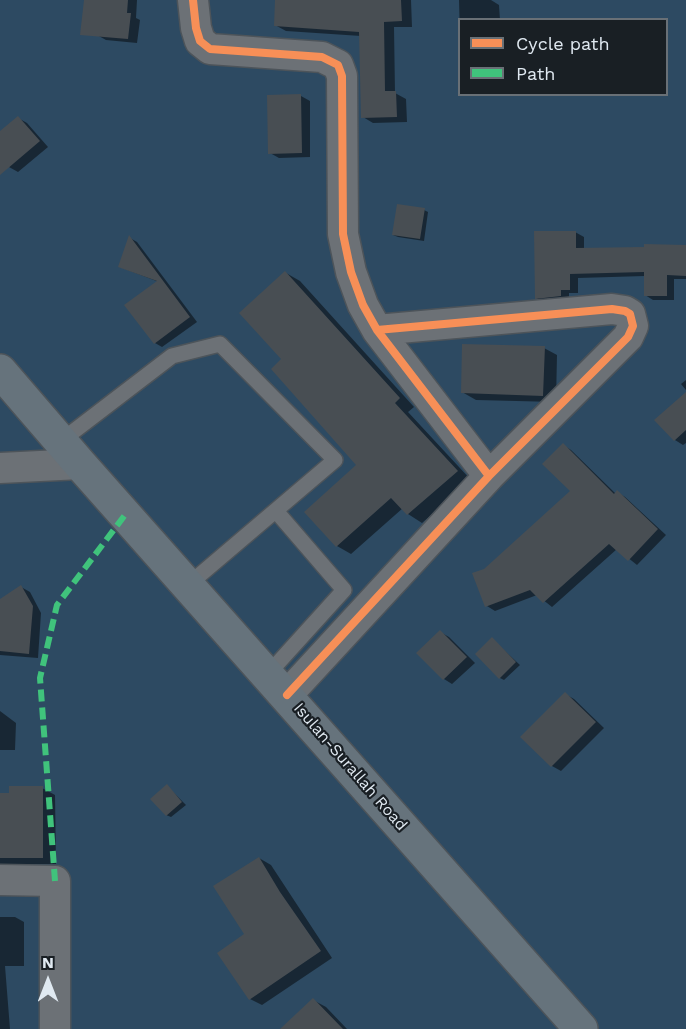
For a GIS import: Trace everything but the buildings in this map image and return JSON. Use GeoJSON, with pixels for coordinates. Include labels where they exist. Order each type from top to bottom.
{"type":"FeatureCollection","features":[{"type":"Feature","properties":{"kind":"highway","name":"Isulan-Surallah Road"},"geometry":{"type":"LineString","coordinates":[[0,371],[70,453],[581,1029]]}},
{"type":"Feature","properties":{"kind":"street"},"geometry":{"type":"LineString","coordinates":[[193,0],[200,41],[210,49],[322,57],[338,65],[342,76],[343,234],[351,272],[363,304],[377,330],[489,476]]}},
{"type":"Feature","properties":{"kind":"street"},"geometry":{"type":"LineString","coordinates":[[278,685],[628,337],[633,326],[630,314],[612,309],[377,330]]}},
{"type":"Feature","properties":{"kind":"street"},"geometry":{"type":"LineString","coordinates":[[0,468],[70,453]]}},
{"type":"Feature","properties":{"kind":"street"},"geometry":{"type":"LineString","coordinates":[[0,880],[55,881],[55,1029]]}},
{"type":"Feature","properties":{"kind":"lane"},"geometry":{"type":"LineString","coordinates":[[70,453],[172,356],[220,344],[335,460],[188,585]]}},
{"type":"Feature","properties":{"kind":"lane"},"geometry":{"type":"LineString","coordinates":[[276,511],[344,590],[278,685]]}},
{"type":"Feature","properties":{"kind":"shaded area"},"geometry":{"type":"Polygon","coordinates":[[[0,0],[686,0],[686,1029],[0,1029],[0,0]]]}},
{"type":"Feature","properties":{"kind":"marked path"},"geometry":{"type":"LineString","coordinates":[[55,881],[40,678],[57,605],[125,515]]}},
{"type":"Feature","properties":{"kind":"cycle path"},"geometry":{"type":"LineString","coordinates":[[193,0],[200,41],[210,49],[322,57],[338,65],[342,76],[343,234],[351,272],[363,305],[377,330],[489,476]]}},
{"type":"Feature","properties":{"kind":"cycle path"},"geometry":{"type":"LineString","coordinates":[[287,695],[489,476],[628,337],[633,326],[630,314],[612,309],[377,330]]}}]}
